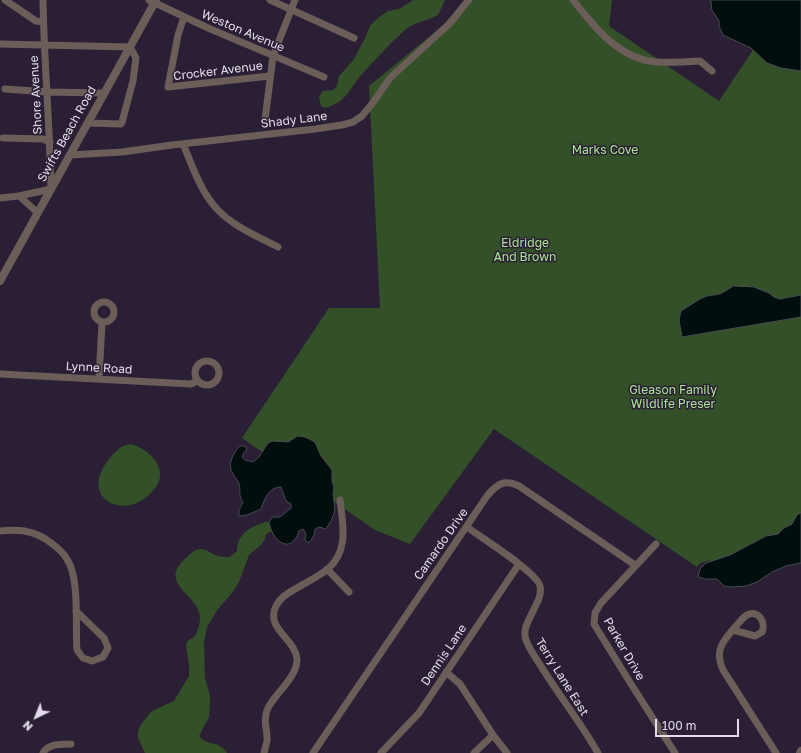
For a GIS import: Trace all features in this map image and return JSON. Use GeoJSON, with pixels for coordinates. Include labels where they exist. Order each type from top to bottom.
{"type":"FeatureCollection","features":[{"type":"Feature","properties":{"kind":"street"},"geometry":{"type":"LineString","coordinates":[[6,0],[36,21],[43,22]]}},
{"type":"Feature","properties":{"kind":"street","name":"Shore Avenue"},"geometry":{"type":"LineString","coordinates":[[43,0],[44,46],[50,142],[50,189]]}},
{"type":"Feature","properties":{"kind":"street"},"geometry":{"type":"LineString","coordinates":[[270,0],[354,38]]}},
{"type":"Feature","properties":{"kind":"street"},"geometry":{"type":"LineString","coordinates":[[265,120],[273,56],[295,0]]}},
{"type":"Feature","properties":{"kind":"street","name":"Shady Lane"},"geometry":{"type":"LineString","coordinates":[[70,154],[122,152],[315,129],[353,122],[362,116],[390,78],[448,25],[469,0]]}},
{"type":"Feature","properties":{"kind":"street"},"geometry":{"type":"LineString","coordinates":[[573,0],[600,32],[612,44],[623,51],[634,56],[657,62],[700,61],[712,71]]}},
{"type":"Feature","properties":{"kind":"street","name":"Weston Avenue"},"geometry":{"type":"LineString","coordinates":[[153,1],[184,17],[324,77]]}},
{"type":"Feature","properties":{"kind":"street","name":"Swifts Beach Road"},"geometry":{"type":"LineString","coordinates":[[0,281],[130,47],[153,1]]}},
{"type":"Feature","properties":{"kind":"street","name":"Crocker Avenue"},"geometry":{"type":"LineString","coordinates":[[184,17],[178,35],[168,88],[270,76]]}},
{"type":"Feature","properties":{"kind":"street"},"geometry":{"type":"LineString","coordinates":[[0,44],[130,47],[136,58],[128,105],[120,124],[88,122]]}},
{"type":"Feature","properties":{"kind":"street"},"geometry":{"type":"LineString","coordinates":[[5,89],[47,92],[104,93]]}},
{"type":"Feature","properties":{"kind":"street"},"geometry":{"type":"LineString","coordinates":[[4,138],[43,139],[50,142]]}},
{"type":"Feature","properties":{"kind":"street"},"geometry":{"type":"LineString","coordinates":[[183,144],[204,190],[215,207],[233,223],[278,247]]}},
{"type":"Feature","properties":{"kind":"street"},"geometry":{"type":"LineString","coordinates":[[0,198],[20,196],[50,189]]}},
{"type":"Feature","properties":{"kind":"street"},"geometry":{"type":"LineString","coordinates":[[20,196],[38,213]]}},
{"type":"Feature","properties":{"kind":"street"},"geometry":{"type":"LineString","coordinates":[[99,379],[102,322]]}},
{"type":"Feature","properties":{"kind":"street","name":"Lynne Road"},"geometry":{"type":"LineString","coordinates":[[0,374],[191,384],[197,381]]}},
{"type":"Feature","properties":{"kind":"street","name":"Camardo Drive"},"geometry":{"type":"LineString","coordinates":[[313,753],[420,593],[487,496],[495,487],[504,483],[513,483],[635,566]]}},
{"type":"Feature","properties":{"kind":"street"},"geometry":{"type":"LineString","coordinates":[[264,753],[267,740],[264,725],[267,709],[294,672],[297,661],[294,647],[278,629],[274,622],[276,606],[279,601],[291,591],[328,569],[336,559],[343,545],[344,531],[340,500]]}},
{"type":"Feature","properties":{"kind":"street","name":"Terry Lane East"},"geometry":{"type":"LineString","coordinates":[[467,527],[536,578],[540,586],[540,598],[526,626],[524,637],[548,678],[598,753]]}},
{"type":"Feature","properties":{"kind":"street"},"geometry":{"type":"LineString","coordinates":[[0,531],[22,530],[40,535],[55,546],[67,559],[74,580],[76,650],[83,658],[92,661],[103,657],[108,648],[104,638],[76,611]]}},
{"type":"Feature","properties":{"kind":"street","name":"Parker Drive"},"geometry":{"type":"LineString","coordinates":[[656,544],[600,603],[595,613],[594,624],[675,753]]}},
{"type":"Feature","properties":{"kind":"street","name":"Dennis Lane"},"geometry":{"type":"LineString","coordinates":[[381,753],[419,713],[519,564]]}},
{"type":"Feature","properties":{"kind":"street"},"geometry":{"type":"LineString","coordinates":[[328,569],[349,592]]}},
{"type":"Feature","properties":{"kind":"street"},"geometry":{"type":"LineString","coordinates":[[733,630],[721,646],[719,657],[720,663],[776,753]]}},
{"type":"Feature","properties":{"kind":"street"},"geometry":{"type":"LineString","coordinates":[[446,672],[460,684],[493,735],[507,753]]}},
{"type":"Feature","properties":{"kind":"street"},"geometry":{"type":"LineString","coordinates":[[474,753],[493,735]]}},
{"type":"Feature","properties":{"kind":"street"},"geometry":{"type":"LineString","coordinates":[[43,753],[44,750],[52,745],[71,744]]}},
{"type":"Feature","properties":{"kind":"green space"},"geometry":{"type":"Polygon","coordinates":[[[413,0],[445,0],[438,15],[409,27],[394,40],[343,98],[332,106],[324,108],[321,106],[319,97],[323,91],[333,90],[337,86],[339,76],[354,59],[370,26],[388,11],[399,9],[413,0]]]}},
{"type":"Feature","properties":{"kind":"green space"},"geometry":{"type":"Polygon","coordinates":[[[474,0],[612,0],[609,26],[719,101],[753,50],[739,41],[723,35],[719,26],[719,21],[712,10],[711,0],[801,0],[801,563],[786,566],[772,572],[757,582],[746,586],[724,586],[717,579],[705,579],[698,577],[700,571],[706,563],[711,560],[700,563],[697,567],[494,429],[410,544],[375,530],[242,438],[329,308],[380,308],[369,86],[474,0]]]}},
{"type":"Feature","properties":{"kind":"green space"},"geometry":{"type":"Polygon","coordinates":[[[131,444],[144,450],[155,460],[159,466],[159,480],[156,487],[145,498],[133,504],[121,506],[110,503],[102,496],[99,486],[100,474],[116,451],[121,447],[131,444]]]}},
{"type":"Feature","properties":{"kind":"green space"},"geometry":{"type":"Polygon","coordinates":[[[269,522],[272,531],[266,534],[261,545],[249,555],[239,582],[232,593],[218,609],[207,627],[204,643],[205,678],[210,696],[210,702],[209,717],[199,736],[205,741],[220,746],[227,753],[145,753],[138,738],[138,731],[141,724],[152,711],[174,701],[189,676],[186,643],[194,637],[199,625],[200,617],[198,610],[178,583],[176,576],[177,568],[190,554],[198,549],[205,550],[219,556],[230,557],[237,551],[239,540],[245,532],[254,526],[269,522]]]}},
{"type":"Feature","properties":{"kind":"shaded area"},"geometry":{"type":"Polygon","coordinates":[[[711,0],[801,0],[801,71],[781,68],[767,63],[751,48],[723,35],[719,26],[719,21],[712,10],[711,0]]]}},
{"type":"Feature","properties":{"kind":"shaded area"},"geometry":{"type":"Polygon","coordinates":[[[734,286],[754,287],[780,299],[801,295],[801,317],[682,337],[679,320],[681,311],[700,299],[707,296],[720,294],[734,286]]]}},
{"type":"Feature","properties":{"kind":"shaded area"},"geometry":{"type":"Polygon","coordinates":[[[298,436],[305,437],[315,442],[321,456],[332,470],[335,510],[326,529],[319,527],[315,529],[314,535],[310,542],[305,540],[306,534],[303,529],[299,531],[296,539],[287,544],[278,540],[271,529],[269,522],[273,517],[280,517],[291,508],[291,504],[286,501],[281,487],[277,487],[270,491],[261,509],[247,515],[239,516],[239,510],[243,502],[240,496],[239,484],[230,465],[236,451],[240,446],[244,446],[247,449],[242,457],[245,460],[253,462],[259,457],[268,443],[273,441],[288,442],[298,436]]]}},
{"type":"Feature","properties":{"kind":"shaded area"},"geometry":{"type":"Polygon","coordinates":[[[801,513],[801,563],[786,566],[772,572],[757,582],[746,586],[724,586],[717,579],[705,579],[698,577],[700,569],[706,563],[730,555],[766,536],[778,534],[784,528],[792,524],[797,515],[801,513]]]}},
{"type":"Feature","properties":{"kind":"park label","name":"Marks Cove"},"geometry":{"type":"Point","coordinates":[605,150]}},
{"type":"Feature","properties":{"kind":"park label","name":"Eldridge And Brown"},"geometry":{"type":"Point","coordinates":[525,250]}},
{"type":"Feature","properties":{"kind":"park label","name":"Gleason Family Wildlife Preser"},"geometry":{"type":"Point","coordinates":[673,397]}}]}
